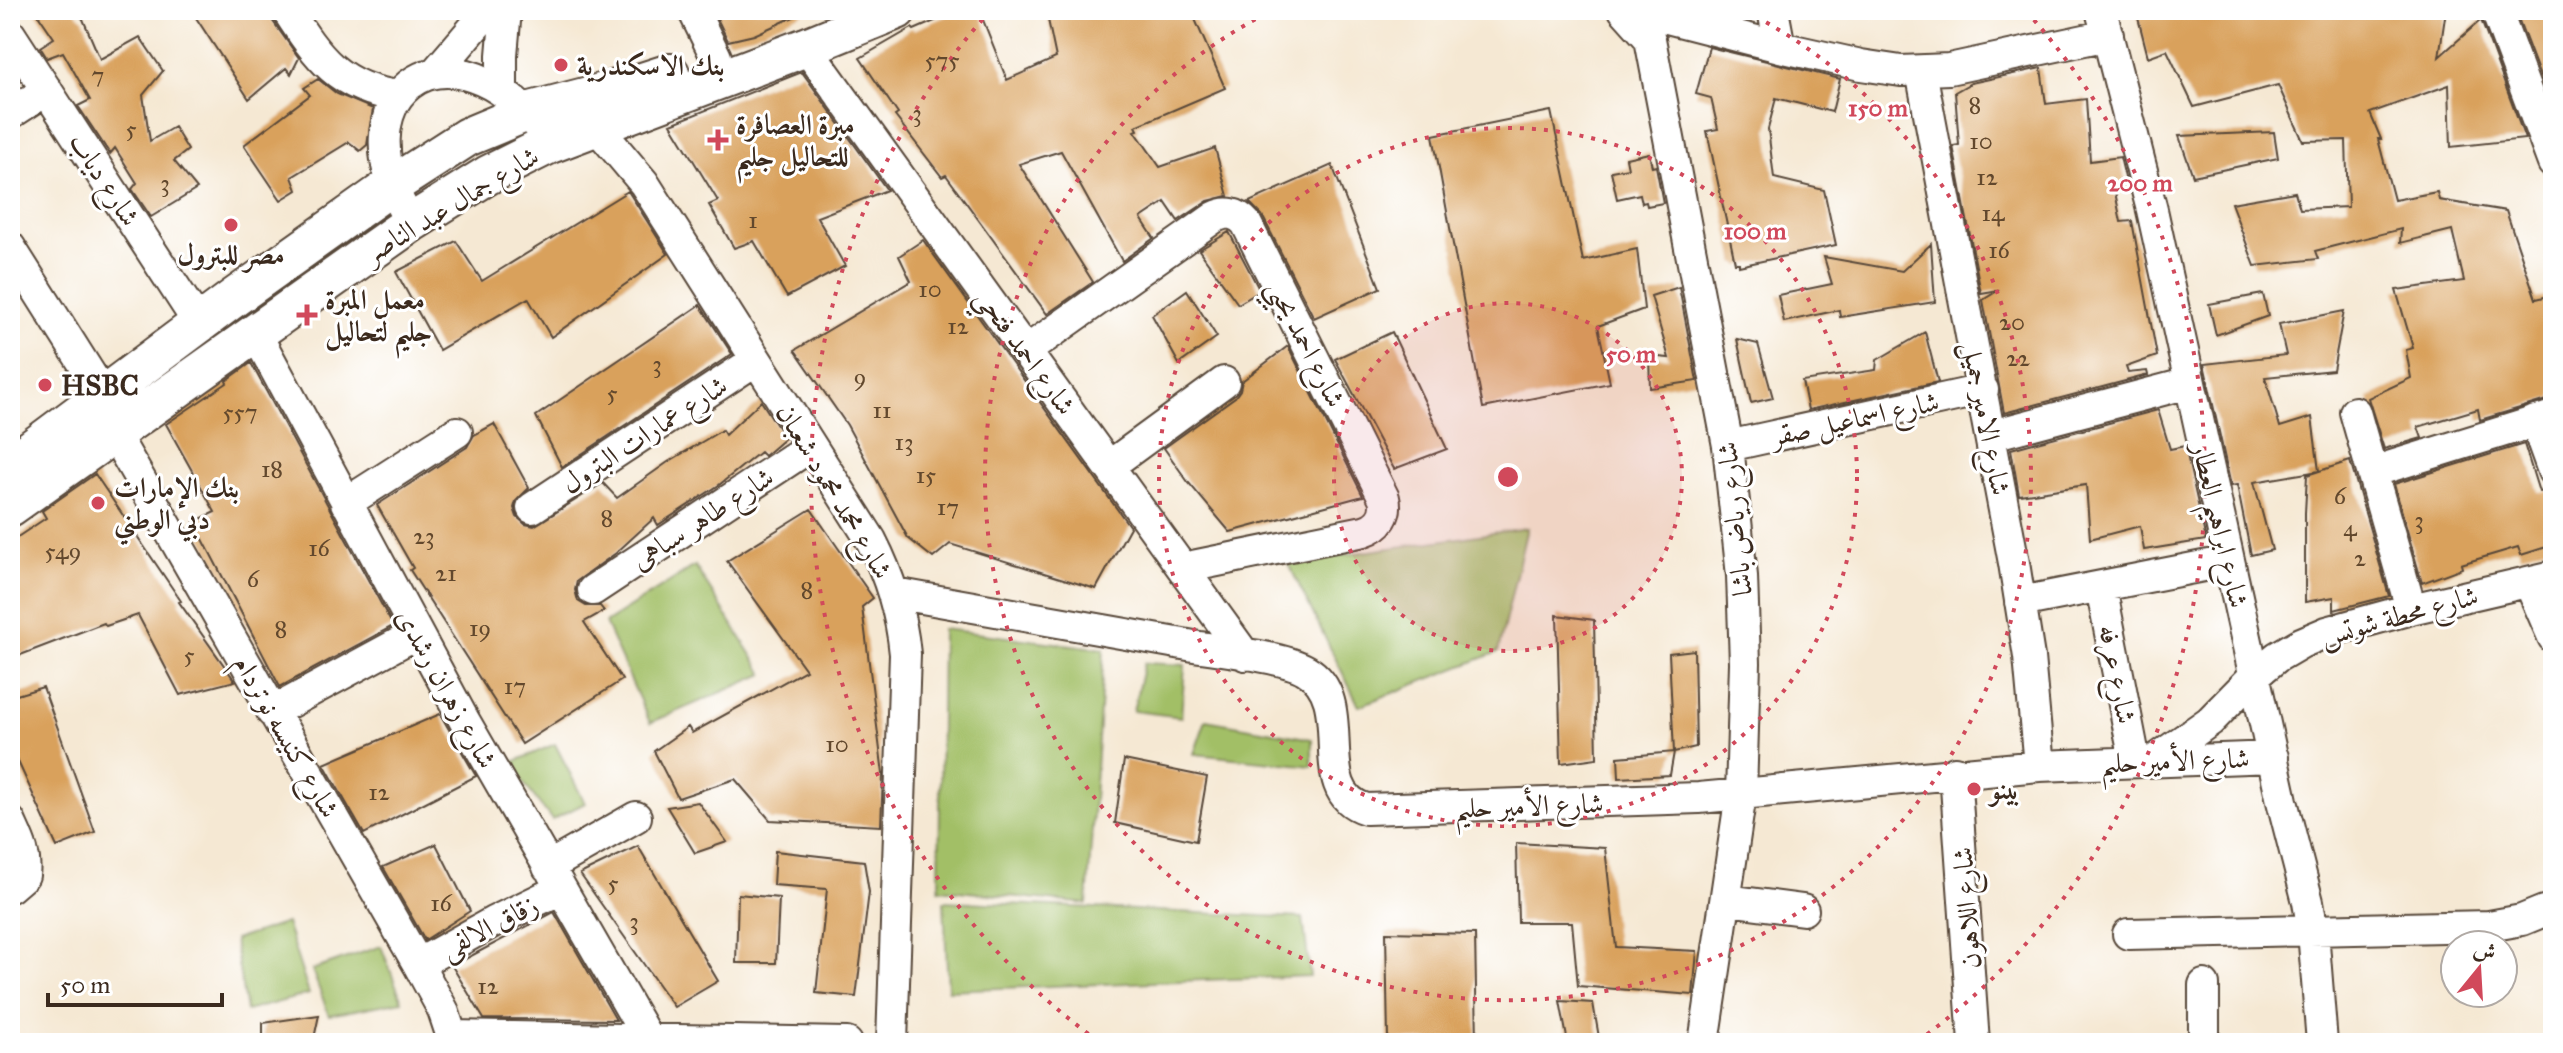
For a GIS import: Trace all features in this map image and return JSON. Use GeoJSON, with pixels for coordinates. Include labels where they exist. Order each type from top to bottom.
{"type":"FeatureCollection","features":[{"type":"Feature","properties":{"kind":"main road","name":"شارع جمال عبد الناصر"},"geometry":{"type":"LineString","coordinates":[[10,465],[255,332],[411,223],[488,175],[550,144],[583,114],[639,83],[716,57],[833,10]]}},
{"type":"Feature","properties":{"kind":"main road","name":"شارع جمال عبد الناصر"},"geometry":{"type":"LineString","coordinates":[[10,507],[199,324],[514,102],[583,114],[806,47],[897,10]]}},
{"type":"Feature","properties":{"kind":"street"},"geometry":{"type":"LineString","coordinates":[[287,10],[325,63],[341,77],[359,87],[398,96]]}},
{"type":"Feature","properties":{"kind":"street"},"geometry":{"type":"LineString","coordinates":[[435,73],[489,10]]}},
{"type":"Feature","properties":{"kind":"street"},"geometry":{"type":"LineString","coordinates":[[506,10],[502,55],[514,102]]}},
{"type":"Feature","properties":{"kind":"street"},"geometry":{"type":"LineString","coordinates":[[693,10],[716,57]]}},
{"type":"Feature","properties":{"kind":"street","name":"شارع رياض باشا"},"geometry":{"type":"LineString","coordinates":[[1624,10],[1650,39],[1728,446],[1738,532],[1744,620],[1745,707],[1741,794],[1704,1043]]}},
{"type":"Feature","properties":{"kind":"street"},"geometry":{"type":"LineString","coordinates":[[1636,10],[1881,69],[1921,71],[1949,69],[2104,22]]}},
{"type":"Feature","properties":{"kind":"street"},"geometry":{"type":"LineString","coordinates":[[1773,10],[1780,47]]}},
{"type":"Feature","properties":{"kind":"street"},"geometry":{"type":"LineString","coordinates":[[2496,10],[2551,153]]}},
{"type":"Feature","properties":{"kind":"street","name":"شارع ابراهيم العطار"},"geometry":{"type":"LineString","coordinates":[[2104,22],[2149,195],[2273,757],[2302,873],[2313,931],[2322,1043]]}},
{"type":"Feature","properties":{"kind":"street","name":"شارع دياب"},"geometry":{"type":"LineString","coordinates":[[10,34],[199,324]]}},
{"type":"Feature","properties":{"kind":"street","name":"شارع احمد فتحي"},"geometry":{"type":"LineString","coordinates":[[806,47],[1245,655]]}},
{"type":"Feature","properties":{"kind":"street"},"geometry":{"type":"LineString","coordinates":[[411,223],[391,186],[383,137],[390,109],[408,86],[435,73],[452,71],[470,75],[514,102],[550,144]]}},
{"type":"Feature","properties":{"kind":"street","name":"شارع الامير جميل"},"geometry":{"type":"LineString","coordinates":[[1921,71],[1992,435],[2020,602],[2039,766]]}},
{"type":"Feature","properties":{"kind":"street"},"geometry":{"type":"LineString","coordinates":[[10,114],[47,90]]}},
{"type":"Feature","properties":{"kind":"street","name":"شارع محمد محمود شعبان"},"geometry":{"type":"LineString","coordinates":[[583,114],[644,183],[871,540],[894,593],[902,623],[905,669],[892,1043]]}},
{"type":"Feature","properties":{"kind":"street","name":"شارع احمد يحيي"},"geometry":{"type":"LineString","coordinates":[[1026,351],[1215,217],[1229,213],[1246,223],[1384,498],[1385,512],[1377,525],[1364,531],[1183,568]]}},
{"type":"Feature","properties":{"kind":"street","name":"شارع كنيسه نوتردام"},"geometry":{"type":"LineString","coordinates":[[10,247],[108,414],[272,712],[418,964],[443,1010],[453,1039]]}},
{"type":"Feature","properties":{"kind":"street","name":"شارع زهران رشدى"},"geometry":{"type":"LineString","coordinates":[[255,332],[416,634],[648,1039]]}},
{"type":"Feature","properties":{"kind":"street","name":"شارع عمارات البترول"},"geometry":{"type":"LineString","coordinates":[[532,508],[756,360]]}},
{"type":"Feature","properties":{"kind":"street"},"geometry":{"type":"LineString","coordinates":[[1109,466],[1224,382]]}},
{"type":"Feature","properties":{"kind":"street"},"geometry":{"type":"LineString","coordinates":[[1992,435],[2189,383]]}},
{"type":"Feature","properties":{"kind":"street","name":"شارع اسماعيل صقر"},"geometry":{"type":"LineString","coordinates":[[1728,446],[1983,390]]}},
{"type":"Feature","properties":{"kind":"street"},"geometry":{"type":"LineString","coordinates":[[2355,412],[2411,609]]}},
{"type":"Feature","properties":{"kind":"street"},"geometry":{"type":"LineString","coordinates":[[2372,472],[2544,418],[2553,471]]}},
{"type":"Feature","properties":{"kind":"street"},"geometry":{"type":"LineString","coordinates":[[346,503],[457,432]]}},
{"type":"Feature","properties":{"kind":"street","name":"شارع طاهر سباهى"},"geometry":{"type":"LineString","coordinates":[[593,590],[811,446]]}},
{"type":"Feature","properties":{"kind":"street"},"geometry":{"type":"LineString","coordinates":[[2020,602],[2229,561]]}},
{"type":"Feature","properties":{"kind":"street"},"geometry":{"type":"LineString","coordinates":[[2541,579],[2553,637]]}},
{"type":"Feature","properties":{"kind":"street","name":"شارع محطة شوتس"},"geometry":{"type":"LineString","coordinates":[[2145,761],[2210,721],[2255,675],[2301,643],[2327,632],[2411,609],[2541,579]]}},
{"type":"Feature","properties":{"kind":"street","name":"شارع عرفه"},"geometry":{"type":"LineString","coordinates":[[2101,587],[2145,761]]}},
{"type":"Feature","properties":{"kind":"street","name":"شارع الأمير حليم"},"geometry":{"type":"LineString","coordinates":[[894,593],[1304,668],[1319,679],[1328,695],[1337,785],[1348,801],[1366,809],[1597,803],[1741,794],[2039,766],[2273,757]]}},
{"type":"Feature","properties":{"kind":"street"},"geometry":{"type":"LineString","coordinates":[[272,712],[416,634]]}},
{"type":"Feature","properties":{"kind":"street","name":"شارع اللاهون"},"geometry":{"type":"LineString","coordinates":[[1955,772],[1974,1043]]}},
{"type":"Feature","properties":{"kind":"street","name":"زقاق الالفى"},"geometry":{"type":"LineString","coordinates":[[418,964],[554,878],[636,817]]}},
{"type":"Feature","properties":{"kind":"street"},"geometry":{"type":"LineString","coordinates":[[10,821],[24,854],[17,881]]}},
{"type":"Feature","properties":{"kind":"street"},"geometry":{"type":"LineString","coordinates":[[1727,900],[1803,910]]}},
{"type":"Feature","properties":{"kind":"street"},"geometry":{"type":"LineString","coordinates":[[2128,934],[2489,926],[2522,920],[2544,911],[2553,912]]}},
{"type":"Feature","properties":{"kind":"street"},"geometry":{"type":"LineString","coordinates":[[2204,985],[2204,1043]]}},
{"type":"Feature","properties":{"kind":"street"},"geometry":{"type":"LineString","coordinates":[[453,1039],[847,1043]]}},
{"type":"Feature","properties":{"kind":"green space"},"geometry":{"type":"Polygon","coordinates":[[[1527,528],[1498,652],[1359,706],[1288,563],[1527,528]]]}},
{"type":"Feature","properties":{"kind":"green space"},"geometry":{"type":"Polygon","coordinates":[[[695,566],[764,674],[650,723],[605,623],[695,566]]]}},
{"type":"Feature","properties":{"kind":"green space"},"geometry":{"type":"Polygon","coordinates":[[[942,629],[1104,649],[1087,904],[939,889],[942,629]]]}},
{"type":"Feature","properties":{"kind":"green space"},"geometry":{"type":"Polygon","coordinates":[[[1144,663],[1185,665],[1181,717],[1133,711],[1144,663]]]}},
{"type":"Feature","properties":{"kind":"green space"},"geometry":{"type":"Polygon","coordinates":[[[1206,720],[1312,739],[1312,766],[1194,754],[1206,720]]]}},
{"type":"Feature","properties":{"kind":"green space"},"geometry":{"type":"Polygon","coordinates":[[[555,744],[585,803],[552,820],[509,764],[555,744]]]}},
{"type":"Feature","properties":{"kind":"green space"},"geometry":{"type":"Polygon","coordinates":[[[944,901],[1303,918],[1310,976],[948,990],[944,901]]]}},
{"type":"Feature","properties":{"kind":"green space"},"geometry":{"type":"Polygon","coordinates":[[[286,923],[309,994],[246,1011],[234,940],[286,923]]]}},
{"type":"Feature","properties":{"kind":"green space"},"geometry":{"type":"Polygon","coordinates":[[[381,946],[402,1001],[329,1015],[312,970],[381,946]]]}},
{"type":"Feature","properties":{"kind":"building"},"geometry":{"type":"Polygon","coordinates":[[[35,10],[74,10],[83,19],[100,59],[140,37],[163,71],[143,95],[150,141],[174,127],[188,150],[174,161],[197,189],[151,217],[132,189],[137,183],[115,148],[110,154],[78,106],[90,100],[63,52],[47,58],[40,47],[54,38],[35,10]]]}},
{"type":"Feature","properties":{"kind":"building"},"geometry":{"type":"Polygon","coordinates":[[[191,10],[269,10],[272,20],[299,58],[291,74],[286,68],[249,99],[191,10]]]}},
{"type":"Feature","properties":{"kind":"building"},"geometry":{"type":"Polygon","coordinates":[[[713,10],[809,10],[754,35],[728,41],[713,10]]]}},
{"type":"Feature","properties":{"kind":"building"},"geometry":{"type":"Polygon","coordinates":[[[960,10],[979,10],[1007,80],[1056,58],[1046,10],[1191,10],[1225,88],[1136,126],[1138,130],[1135,131],[1160,167],[1215,148],[1228,196],[1208,201],[1178,221],[1165,202],[1141,218],[1154,238],[1122,261],[1061,151],[1019,164],[1093,282],[1047,314],[946,175],[942,177],[895,116],[898,114],[860,58],[912,28],[914,30],[960,10]]]}},
{"type":"Feature","properties":{"kind":"building"},"geometry":{"type":"Polygon","coordinates":[[[2136,10],[2446,10],[2439,57],[2481,20],[2525,139],[2451,147],[2449,85],[2370,113],[2381,139],[2378,139],[2394,200],[2437,192],[2439,200],[2506,211],[2536,299],[2553,295],[2553,398],[2480,420],[2478,409],[2418,427],[2422,438],[2384,449],[2368,398],[2411,378],[2406,350],[2413,348],[2396,290],[2464,281],[2452,230],[2400,243],[2401,229],[2315,251],[2318,259],[2255,266],[2231,203],[2295,192],[2300,209],[2348,207],[2346,140],[2303,141],[2278,85],[2194,107],[2167,50],[2148,57],[2136,10]]]}},
{"type":"Feature","properties":{"kind":"building"},"geometry":{"type":"Polygon","coordinates":[[[2515,10],[2553,10],[2553,111],[2515,10]]]}},
{"type":"Feature","properties":{"kind":"building"},"geometry":{"type":"Polygon","coordinates":[[[1709,47],[1840,79],[1832,112],[1776,98],[1768,129],[1774,178],[1824,190],[1836,245],[1739,266],[1735,263],[1707,131],[1718,129],[1711,98],[1696,94],[1709,47]]]}},
{"type":"Feature","properties":{"kind":"building"},"geometry":{"type":"Polygon","coordinates":[[[2041,68],[2046,104],[2086,99],[2090,161],[2120,157],[2128,190],[2115,192],[2121,222],[2132,221],[2157,356],[2126,367],[2128,373],[2147,371],[2148,375],[2004,413],[1983,300],[1999,290],[1981,293],[1953,146],[1959,145],[1955,92],[1971,83],[2041,68]]]}},
{"type":"Feature","properties":{"kind":"building"},"geometry":{"type":"Polygon","coordinates":[[[802,72],[887,190],[817,217],[845,266],[787,297],[754,241],[734,248],[709,205],[718,201],[671,124],[802,72]]]}},
{"type":"Feature","properties":{"kind":"building"},"geometry":{"type":"Polygon","coordinates":[[[318,79],[337,94],[373,109],[367,145],[360,151],[349,142],[292,177],[297,190],[281,200],[244,145],[310,95],[304,88],[318,79]]]}},
{"type":"Feature","properties":{"kind":"building"},"geometry":{"type":"Polygon","coordinates":[[[1551,111],[1583,261],[1637,249],[1644,309],[1598,326],[1610,383],[1483,408],[1433,135],[1551,111]]]}},
{"type":"Feature","properties":{"kind":"building"},"geometry":{"type":"Polygon","coordinates":[[[2274,132],[2278,158],[2193,176],[2179,136],[2274,132]]]}},
{"type":"Feature","properties":{"kind":"building"},"geometry":{"type":"Polygon","coordinates":[[[1649,153],[1652,167],[1656,166],[1663,203],[1647,206],[1646,202],[1642,203],[1640,194],[1617,199],[1611,171],[1628,168],[1626,158],[1649,153]]]}},
{"type":"Feature","properties":{"kind":"building"},"geometry":{"type":"Polygon","coordinates":[[[1332,165],[1380,288],[1314,318],[1262,215],[1249,202],[1332,165]]]}},
{"type":"Feature","properties":{"kind":"building"},"geometry":{"type":"Polygon","coordinates":[[[628,191],[668,254],[551,337],[528,298],[439,350],[396,272],[456,241],[482,281],[628,191]]]}},
{"type":"Feature","properties":{"kind":"building"},"geometry":{"type":"Polygon","coordinates":[[[1229,232],[1260,291],[1238,304],[1199,250],[1229,232]]]}},
{"type":"Feature","properties":{"kind":"building"},"geometry":{"type":"Polygon","coordinates":[[[923,240],[1130,527],[1096,589],[950,544],[933,558],[908,538],[847,425],[795,350],[911,281],[899,256],[923,240]]]}},
{"type":"Feature","properties":{"kind":"building"},"geometry":{"type":"Polygon","coordinates":[[[1931,244],[1935,302],[1840,317],[1839,310],[1784,322],[1778,295],[1832,284],[1824,257],[1902,271],[1931,244]]]}},
{"type":"Feature","properties":{"kind":"building"},"geometry":{"type":"Polygon","coordinates":[[[1679,287],[1697,381],[1650,388],[1649,356],[1669,358],[1651,296],[1679,287]]]}},
{"type":"Feature","properties":{"kind":"building"},"geometry":{"type":"Polygon","coordinates":[[[1187,290],[1217,337],[1179,364],[1152,315],[1187,290]]]}},
{"type":"Feature","properties":{"kind":"building"},"geometry":{"type":"Polygon","coordinates":[[[2263,294],[2268,316],[2216,335],[2209,304],[2263,294]]]}},
{"type":"Feature","properties":{"kind":"building"},"geometry":{"type":"Polygon","coordinates":[[[700,305],[732,354],[562,467],[536,416],[700,305]]]}},
{"type":"Feature","properties":{"kind":"building"},"geometry":{"type":"Polygon","coordinates":[[[2344,311],[2333,370],[2265,377],[2280,427],[2312,417],[2319,471],[2254,482],[2272,550],[2251,555],[2237,485],[2231,486],[2204,364],[2286,355],[2279,324],[2344,311]]]}},
{"type":"Feature","properties":{"kind":"building"},"geometry":{"type":"Polygon","coordinates":[[[1392,332],[1447,449],[1394,469],[1335,359],[1392,332]]]}},
{"type":"Feature","properties":{"kind":"building"},"geometry":{"type":"Polygon","coordinates":[[[1925,332],[1938,382],[1808,410],[1802,381],[1876,370],[1877,360],[1925,332]]]}},
{"type":"Feature","properties":{"kind":"building"},"geometry":{"type":"Polygon","coordinates":[[[1737,339],[1758,344],[1773,398],[1751,403],[1737,339]]]}},
{"type":"Feature","properties":{"kind":"building"},"geometry":{"type":"Polygon","coordinates":[[[1288,346],[1363,496],[1230,532],[1164,448],[1235,397],[1242,381],[1288,346]]]}},
{"type":"Feature","properties":{"kind":"building"},"geometry":{"type":"Polygon","coordinates":[[[251,363],[393,626],[280,687],[194,522],[215,512],[166,424],[251,363]]]}},
{"type":"Feature","properties":{"kind":"building"},"geometry":{"type":"Polygon","coordinates":[[[761,401],[785,438],[764,456],[760,452],[719,485],[658,525],[654,518],[616,553],[577,581],[575,590],[578,601],[586,606],[600,606],[604,611],[584,622],[622,680],[522,744],[410,570],[413,568],[377,505],[467,447],[474,435],[494,424],[529,488],[516,501],[514,508],[517,517],[525,524],[534,526],[603,483],[617,498],[668,462],[722,430],[725,435],[761,401]]]}},
{"type":"Feature","properties":{"kind":"building"},"geometry":{"type":"Polygon","coordinates":[[[2158,410],[2170,449],[2185,446],[2206,540],[2144,550],[2140,526],[2090,539],[2086,485],[2019,495],[2011,449],[2158,410]]]}},
{"type":"Feature","properties":{"kind":"building"},"geometry":{"type":"Polygon","coordinates":[[[2524,444],[2539,492],[2553,491],[2553,545],[2521,555],[2518,547],[2461,564],[2462,568],[2422,583],[2394,484],[2524,444]]]}},
{"type":"Feature","properties":{"kind":"building"},"geometry":{"type":"Polygon","coordinates":[[[2350,461],[2389,596],[2334,610],[2334,597],[2305,602],[2307,475],[2350,461]]]}},
{"type":"Feature","properties":{"kind":"building"},"geometry":{"type":"Polygon","coordinates":[[[95,474],[235,681],[180,695],[138,615],[106,626],[104,623],[10,659],[10,542],[46,518],[42,511],[95,474]]]}},
{"type":"Feature","properties":{"kind":"building"},"geometry":{"type":"Polygon","coordinates":[[[811,509],[873,598],[862,607],[883,774],[881,826],[770,820],[735,779],[678,798],[654,751],[688,727],[692,733],[806,670],[727,561],[811,509]]]}},
{"type":"Feature","properties":{"kind":"building"},"geometry":{"type":"Polygon","coordinates":[[[1557,615],[1594,620],[1597,758],[1561,763],[1557,615]]]}},
{"type":"Feature","properties":{"kind":"building"},"geometry":{"type":"Polygon","coordinates":[[[1694,650],[1696,747],[1674,752],[1669,653],[1694,650]]]}},
{"type":"Feature","properties":{"kind":"building"},"geometry":{"type":"Polygon","coordinates":[[[43,687],[95,832],[57,847],[10,744],[10,697],[43,687]]]}},
{"type":"Feature","properties":{"kind":"building"},"geometry":{"type":"Polygon","coordinates":[[[440,714],[476,776],[364,834],[324,764],[440,714]]]}},
{"type":"Feature","properties":{"kind":"building"},"geometry":{"type":"Polygon","coordinates":[[[1674,752],[1670,775],[1619,778],[1618,757],[1674,752]]]}},
{"type":"Feature","properties":{"kind":"building"},"geometry":{"type":"Polygon","coordinates":[[[1124,760],[1207,777],[1196,841],[1115,823],[1124,760]]]}},
{"type":"Feature","properties":{"kind":"building"},"geometry":{"type":"Polygon","coordinates":[[[698,802],[727,842],[695,853],[667,807],[698,802]]]}},
{"type":"Feature","properties":{"kind":"building"},"geometry":{"type":"Polygon","coordinates":[[[1516,843],[1605,848],[1616,947],[1697,951],[1693,995],[1578,986],[1572,922],[1518,922],[1516,843]]]}},
{"type":"Feature","properties":{"kind":"building"},"geometry":{"type":"Polygon","coordinates":[[[436,844],[470,911],[425,940],[383,867],[436,844]]]}},
{"type":"Feature","properties":{"kind":"building"},"geometry":{"type":"Polygon","coordinates":[[[638,846],[718,981],[674,1007],[580,874],[638,846]]]}},
{"type":"Feature","properties":{"kind":"building"},"geometry":{"type":"Polygon","coordinates":[[[775,851],[864,861],[869,892],[856,997],[816,993],[827,889],[773,885],[775,851]]]}},
{"type":"Feature","properties":{"kind":"building"},"geometry":{"type":"Polygon","coordinates":[[[738,894],[779,898],[776,963],[736,963],[738,894]]]}},
{"type":"Feature","properties":{"kind":"building"},"geometry":{"type":"Polygon","coordinates":[[[554,912],[616,1020],[484,1019],[452,966],[554,912]]]}},
{"type":"Feature","properties":{"kind":"building"},"geometry":{"type":"Polygon","coordinates":[[[1386,932],[1475,934],[1477,1043],[1388,1039],[1386,932]]]}},
{"type":"Feature","properties":{"kind":"building"},"geometry":{"type":"Polygon","coordinates":[[[1560,1001],[1593,1003],[1600,1043],[1568,1043],[1560,1001]]]}},
{"type":"Feature","properties":{"kind":"building"},"geometry":{"type":"Polygon","coordinates":[[[319,1015],[313,1043],[263,1043],[263,1023],[319,1015]]]}},
{"type":"Feature","properties":{"kind":"place","name":"بنك الاسكندرية"},"geometry":{"type":"Point","coordinates":[561,65]}},
{"type":"Feature","properties":{"kind":"place","name":"مبرة العصافرة للتحاليل جليم"},"geometry":{"type":"Point","coordinates":[718,140]}},
{"type":"Feature","properties":{"kind":"place","name":"مصر للبترول"},"geometry":{"type":"Point","coordinates":[231,225]}},
{"type":"Feature","properties":{"kind":"place","name":"معمل المبرة جليم لتحاليل"},"geometry":{"type":"Point","coordinates":[307,315]}},
{"type":"Feature","properties":{"kind":"place","name":"HSBC"},"geometry":{"type":"Point","coordinates":[45,385]}},
{"type":"Feature","properties":{"kind":"place","name":"بنك الإمارات دبي الوطني"},"geometry":{"type":"Point","coordinates":[98,503]}},
{"type":"Feature","properties":{"kind":"place","name":"بينو"},"geometry":{"type":"Point","coordinates":[1974,789]}}]}
